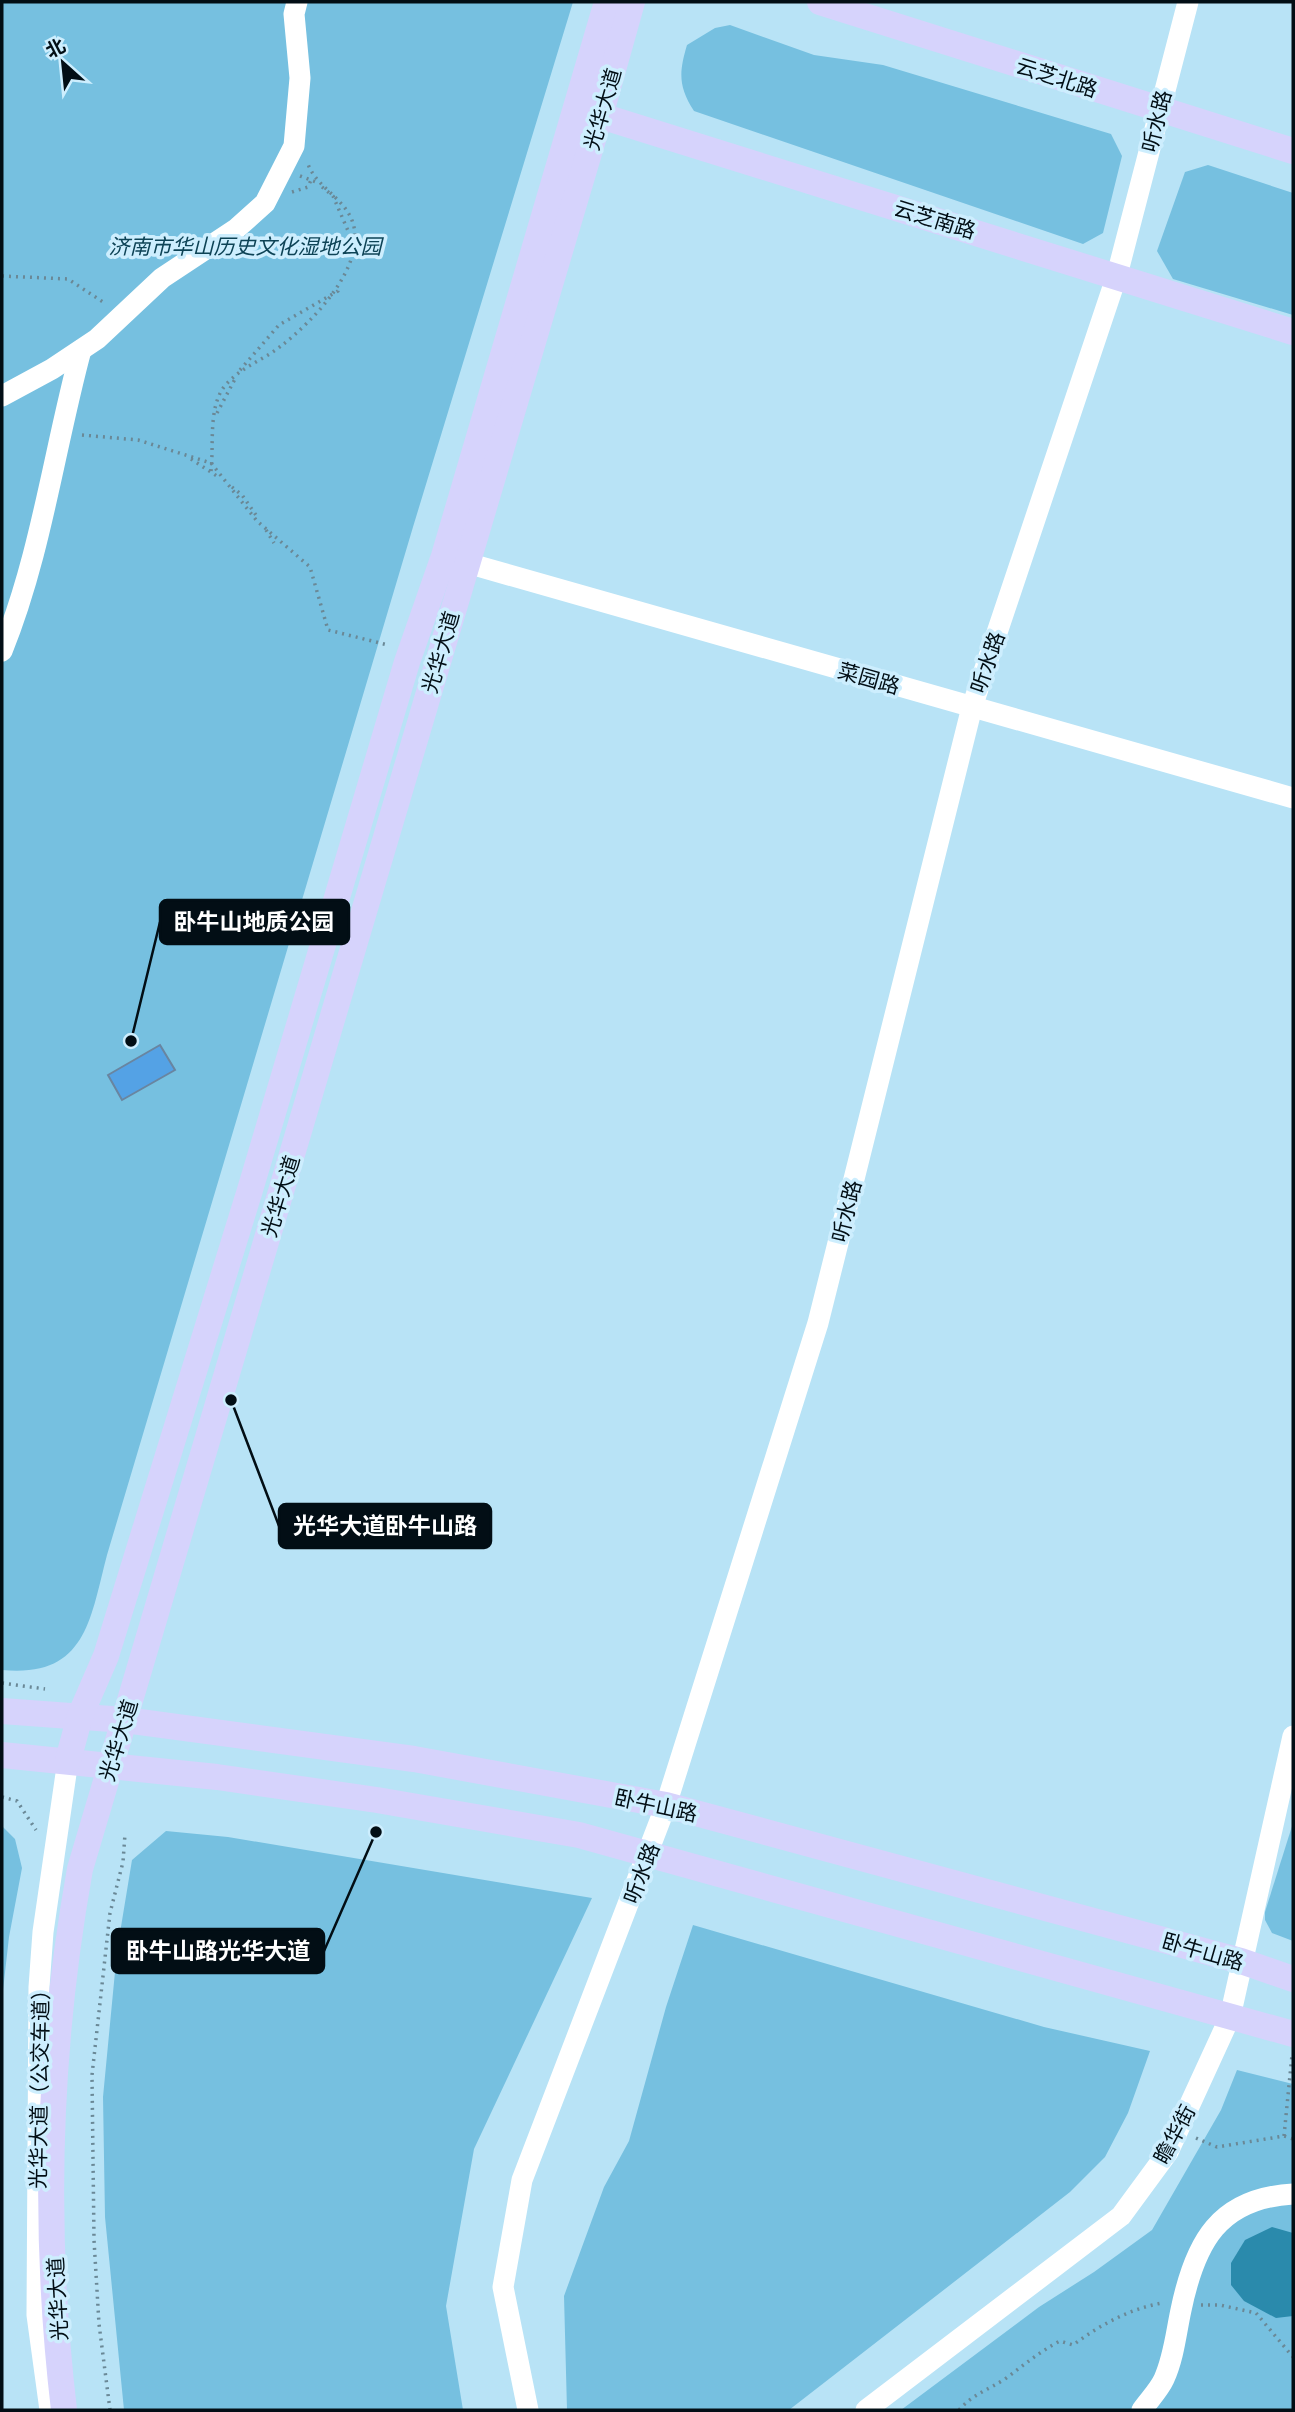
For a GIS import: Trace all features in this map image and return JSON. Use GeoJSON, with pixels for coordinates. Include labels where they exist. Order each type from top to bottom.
{"type":"FeatureCollection","features":[{"type":"Feature","properties":{"kind":"main road","name":"光华大道"},"geometry":{"type":"LineString","coordinates":[[589,112],[607,2]]}},
{"type":"Feature","properties":{"kind":"main road","name":"光华大道"},"geometry":{"type":"LineString","coordinates":[[64,2410],[55,2284],[52,2105],[64,1960],[80,1869],[125,1720],[455,560],[589,112],[632,2]]}},
{"type":"Feature","properties":{"kind":"main road","name":"云芝北路"},"geometry":{"type":"LineString","coordinates":[[820,2],[1293,151]]}},
{"type":"Feature","properties":{"kind":"main road","name":"云芝南路"},"geometry":{"type":"LineString","coordinates":[[589,112],[1293,332]]}},
{"type":"Feature","properties":{"kind":"main road","name":"光华大道"},"geometry":{"type":"LineString","coordinates":[[68,1760],[80,1716],[106,1656],[250,1189],[407,662],[455,560]]}},
{"type":"Feature","properties":{"kind":"main road","name":"卧牛山路"},"geometry":{"type":"LineString","coordinates":[[2,1711],[125,1720],[414,1759],[666,1805],[1241,1961],[1293,1979]]}},
{"type":"Feature","properties":{"kind":"main road"},"geometry":{"type":"LineString","coordinates":[[2,1755],[110,1764],[377,1800],[579,1835],[1230,2017],[1293,2042]]}},
{"type":"Feature","properties":{"kind":"street"},"geometry":{"type":"LineString","coordinates":[[2,396],[81,350],[162,278],[236,229],[265,203],[295,146],[300,78],[294,14],[297,2]]}},
{"type":"Feature","properties":{"kind":"street","name":"听水路"},"geometry":{"type":"LineString","coordinates":[[528,2410],[503,2287],[522,2180],[666,1805],[818,1323],[972,707],[1117,275],[1158,109],[1188,2]]}},
{"type":"Feature","properties":{"kind":"street"},"geometry":{"type":"LineString","coordinates":[[2,651],[34,558],[81,350]]}},
{"type":"Feature","properties":{"kind":"street","name":"菜园路"},"geometry":{"type":"LineString","coordinates":[[455,560],[1293,797]]}},
{"type":"Feature","properties":{"kind":"street","name":"瞻华街"},"geometry":{"type":"LineString","coordinates":[[866,2410],[1121,2216],[1168,2152],[1230,2017],[1293,1736]]}},
{"type":"Feature","properties":{"kind":"street","name":"光华大道（公交车道）"},"geometry":{"type":"LineString","coordinates":[[50,2410],[37,2315],[39,1987],[43,1932],[68,1760]]}},
{"type":"Feature","properties":{"kind":"street"},"geometry":{"type":"LineString","coordinates":[[1143,2410],[1164,2379],[1183,2304],[1206,2239],[1232,2208],[1266,2195],[1293,2194]]}},
{"type":"Feature","properties":{"kind":"path"},"geometry":{"type":"LineString","coordinates":[[211,471],[213,421],[223,389],[243,368],[279,348],[316,314],[349,267],[354,228],[343,205],[331,191],[313,178],[307,163],[295,146]]}},
{"type":"Feature","properties":{"kind":"path"},"geometry":{"type":"LineString","coordinates":[[211,463],[216,415],[245,360],[279,325],[338,290],[354,245],[333,196],[315,182],[283,169]]}},
{"type":"Feature","properties":{"kind":"path"},"geometry":{"type":"LineString","coordinates":[[2,276],[68,279],[121,317]]}},
{"type":"Feature","properties":{"kind":"path"},"geometry":{"type":"LineString","coordinates":[[64,433],[131,438],[173,448],[211,471],[242,495],[274,543]]}},
{"type":"Feature","properties":{"kind":"path"},"geometry":{"type":"LineString","coordinates":[[64,433],[138,440],[211,463],[257,522],[310,567],[328,630],[388,645]]}},
{"type":"Feature","properties":{"kind":"path"},"geometry":{"type":"LineString","coordinates":[[2,1683],[47,1689]]}},
{"type":"Feature","properties":{"kind":"path"},"geometry":{"type":"LineString","coordinates":[[2,1797],[17,1801],[36,1828]]}},
{"type":"Feature","properties":{"kind":"path"},"geometry":{"type":"LineString","coordinates":[[110,2410],[99,2324],[94,2240],[92,2075],[110,1913],[122,1862],[125,1834]]}},
{"type":"Feature","properties":{"kind":"path"},"geometry":{"type":"LineString","coordinates":[[1284,2136],[1293,2042]]}},
{"type":"Feature","properties":{"kind":"path"},"geometry":{"type":"LineString","coordinates":[[1178,2130],[1217,2147],[1284,2136],[1293,2139]]}},
{"type":"Feature","properties":{"kind":"path"},"geometry":{"type":"LineString","coordinates":[[959,2410],[970,2398],[1002,2381],[1035,2354],[1060,2341],[1073,2345],[1108,2322],[1137,2309],[1161,2303],[1220,2305],[1256,2313],[1293,2357]]}},
{"type":"Feature","properties":{"kind":"green space","name":"济南市华山历史文化湿地公园"},"geometry":{"type":"Polygon","coordinates":[[[2,2],[573,2],[413,527],[95,1602],[80,1640],[68,1654],[51,1665],[30,1670],[2,1670],[2,2]]]}},
{"type":"Feature","properties":{"kind":"green space"},"geometry":{"type":"Polygon","coordinates":[[[730,25],[814,55],[883,65],[1111,134],[1122,156],[1103,233],[1083,244],[694,111],[681,79],[687,45],[715,28],[730,25]]]}},
{"type":"Feature","properties":{"kind":"green space"},"geometry":{"type":"Polygon","coordinates":[[[1208,165],[1293,193],[1293,315],[1173,279],[1157,251],[1185,172],[1208,165]]]}},
{"type":"Feature","properties":{"kind":"green space"},"geometry":{"type":"Polygon","coordinates":[[[1293,1823],[1293,1941],[1272,1933],[1265,1920],[1265,1912],[1293,1823]]]}},
{"type":"Feature","properties":{"kind":"green space"},"geometry":{"type":"Polygon","coordinates":[[[2,1826],[15,1839],[22,1868],[9,1937],[2,1999],[2,1826]]]}},
{"type":"Feature","properties":{"kind":"green space"},"geometry":{"type":"Polygon","coordinates":[[[166,1831],[228,1837],[592,1898],[474,2149],[446,2306],[463,2410],[124,2410],[105,2217],[103,2097],[117,1951],[132,1860],[166,1831]]]}},
{"type":"Feature","properties":{"kind":"green space"},"geometry":{"type":"Polygon","coordinates":[[[693,1925],[1044,2027],[1150,2051],[1128,2113],[1105,2157],[1070,2192],[789,2410],[567,2410],[564,2296],[604,2187],[629,2141],[666,2007],[693,1925]]]}},
{"type":"Feature","properties":{"kind":"green space"},"geometry":{"type":"Polygon","coordinates":[[[1237,2070],[1293,2084],[1293,2410],[901,2410],[1039,2307],[1152,2230],[1221,2110],[1237,2070]]]}},
{"type":"Feature","properties":{"kind":"shaded area"},"geometry":{"type":"Polygon","coordinates":[[[1272,2227],[1293,2233],[1293,2316],[1276,2318],[1244,2301],[1231,2285],[1231,2263],[1245,2240],[1272,2227]]]}},
{"type":"Feature","properties":{"kind":"building"},"geometry":{"type":"Polygon","coordinates":[[[160,1045],[175,1070],[122,1100],[108,1075],[160,1045]]]}},
{"type":"Feature","properties":{"kind":"place","name":"卧牛山地质公园"},"geometry":{"type":"Point","coordinates":[131,1041]}},
{"type":"Feature","properties":{"kind":"place","name":"光华大道卧牛山路"},"geometry":{"type":"Point","coordinates":[231,1400]}},
{"type":"Feature","properties":{"kind":"place","name":"卧牛山路光华大道"},"geometry":{"type":"Point","coordinates":[376,1832]}}]}
